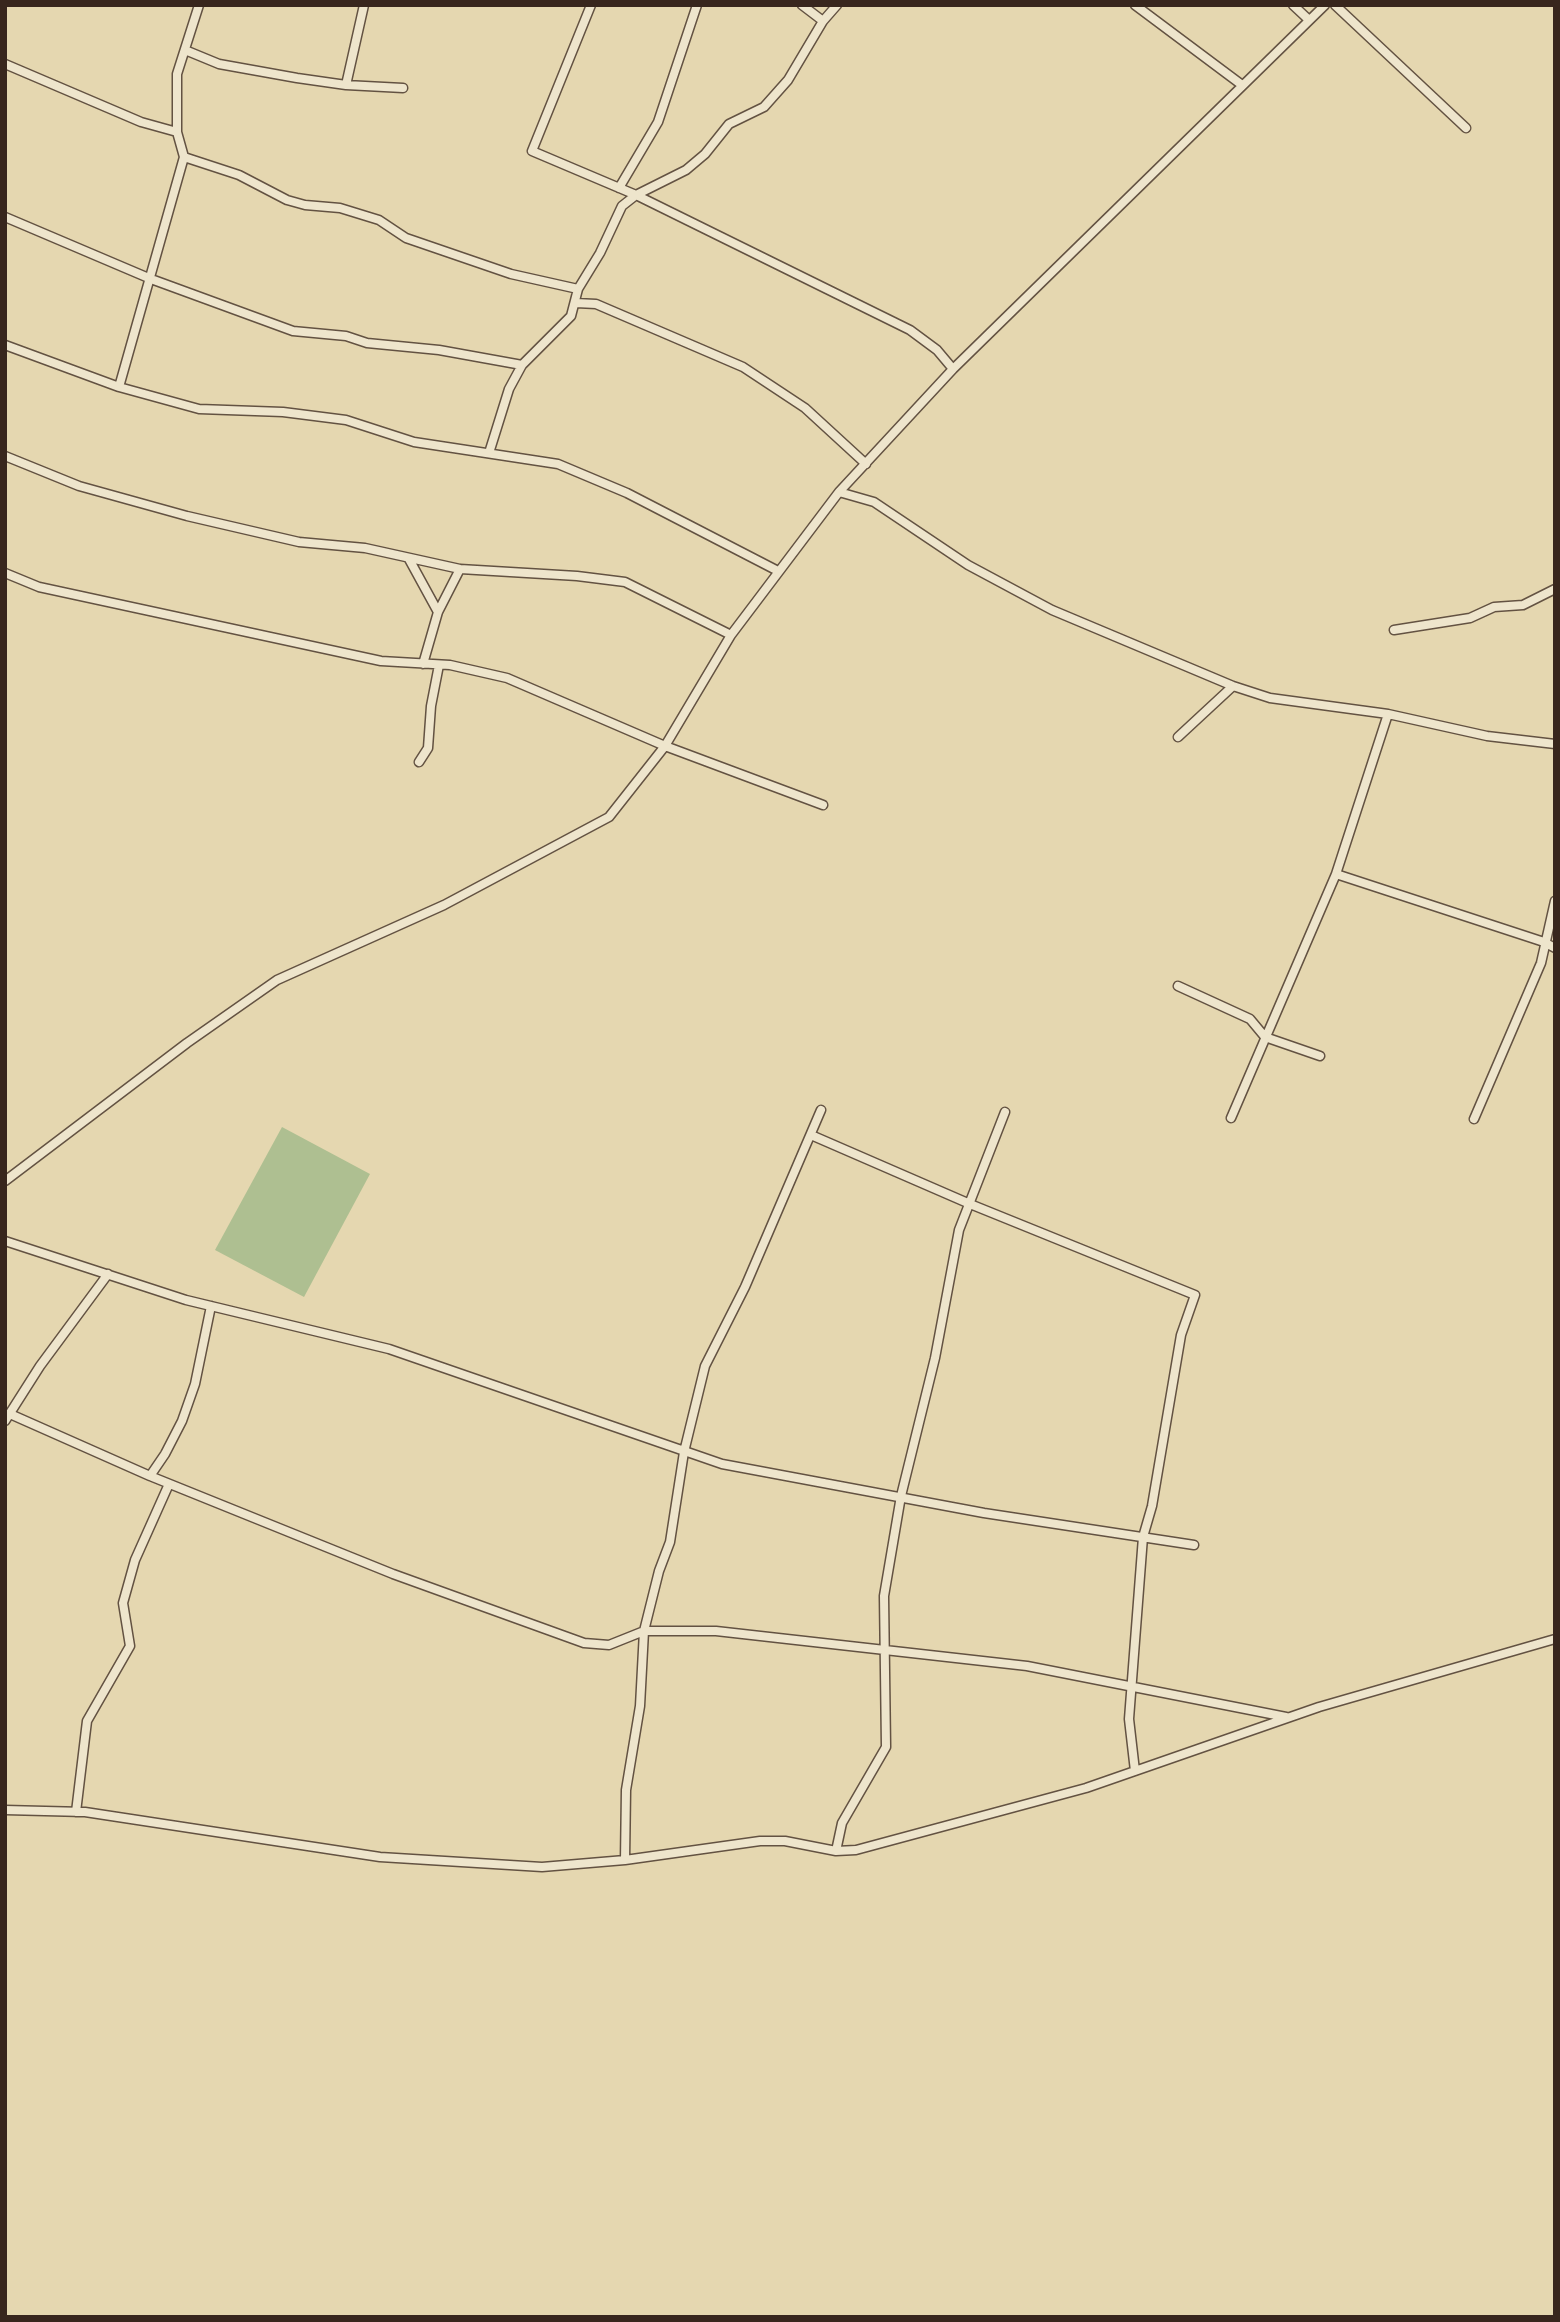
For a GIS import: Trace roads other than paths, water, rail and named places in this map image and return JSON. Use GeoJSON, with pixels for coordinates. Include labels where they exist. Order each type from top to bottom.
{"type":"FeatureCollection","features":[{"type":"Feature","properties":{"kind":"street"},"geometry":{"type":"LineString","coordinates":[[119,387],[184,157],[177,132],[177,74],[199,5]]}},
{"type":"Feature","properties":{"kind":"street"},"geometry":{"type":"LineString","coordinates":[[346,85],[363,5]]}},
{"type":"Feature","properties":{"kind":"street"},"geometry":{"type":"LineString","coordinates":[[591,5],[531,151],[636,195],[909,330],[937,350],[953,369]]}},
{"type":"Feature","properties":{"kind":"street"},"geometry":{"type":"LineString","coordinates":[[619,188],[658,122],[697,5]]}},
{"type":"Feature","properties":{"kind":"street"},"geometry":{"type":"LineString","coordinates":[[802,5],[823,21]]}},
{"type":"Feature","properties":{"kind":"street"},"geometry":{"type":"LineString","coordinates":[[489,453],[502,406],[523,365],[565,323],[576,303],[578,289],[600,253],[622,206],[636,195],[686,170],[705,154],[729,124],[764,107],[788,80],[823,21],[837,5]]}},
{"type":"Feature","properties":{"kind":"street"},"geometry":{"type":"LineString","coordinates":[[1135,5],[1242,85]]}},
{"type":"Feature","properties":{"kind":"street"},"geometry":{"type":"LineString","coordinates":[[1293,5],[1309,20]]}},
{"type":"Feature","properties":{"kind":"street"},"geometry":{"type":"LineString","coordinates":[[5,1181],[187,1043],[277,980],[444,905],[610,817],[665,746],[731,635],[839,492],[953,369],[1325,5]]}},
{"type":"Feature","properties":{"kind":"street"},"geometry":{"type":"LineString","coordinates":[[1335,5],[1466,128]]}},
{"type":"Feature","properties":{"kind":"street"},"geometry":{"type":"LineString","coordinates":[[185,50],[219,64],[346,85],[403,88]]}},
{"type":"Feature","properties":{"kind":"street"},"geometry":{"type":"LineString","coordinates":[[5,64],[141,122],[177,132]]}},
{"type":"Feature","properties":{"kind":"street"},"geometry":{"type":"LineString","coordinates":[[184,157],[239,175],[287,200],[305,205],[340,208],[379,220],[406,238],[511,274],[578,289]]}},
{"type":"Feature","properties":{"kind":"street"},"geometry":{"type":"LineString","coordinates":[[5,217],[151,279],[293,331],[346,336],[367,343],[439,350],[523,365]]}},
{"type":"Feature","properties":{"kind":"street"},"geometry":{"type":"LineString","coordinates":[[576,303],[596,304],[743,367],[805,408],[866,464]]}},
{"type":"Feature","properties":{"kind":"street"},"geometry":{"type":"LineString","coordinates":[[5,345],[119,387],[199,409],[283,412],[346,421],[414,443],[558,464],[627,493],[778,571]]}},
{"type":"Feature","properties":{"kind":"street"},"geometry":{"type":"LineString","coordinates":[[5,456],[79,486],[187,516],[299,542],[365,548],[460,569],[577,576],[625,582],[731,635]]}},
{"type":"Feature","properties":{"kind":"street"},"geometry":{"type":"LineString","coordinates":[[839,492],[874,502],[968,565],[1052,610],[1233,686],[1270,698],[1388,715],[1486,736],[1555,744]]}},
{"type":"Feature","properties":{"kind":"street"},"geometry":{"type":"LineString","coordinates":[[409,559],[438,612]]}},
{"type":"Feature","properties":{"kind":"street"},"geometry":{"type":"LineString","coordinates":[[423,664],[438,612],[460,569]]}},
{"type":"Feature","properties":{"kind":"street"},"geometry":{"type":"LineString","coordinates":[[5,573],[39,587],[381,661],[439,665],[507,678],[665,746],[822,805]]}},
{"type":"Feature","properties":{"kind":"street"},"geometry":{"type":"LineString","coordinates":[[1394,630],[1470,618],[1494,607],[1523,605],[1555,589]]}},
{"type":"Feature","properties":{"kind":"street"},"geometry":{"type":"LineString","coordinates":[[419,762],[428,748],[431,706],[439,665]]}},
{"type":"Feature","properties":{"kind":"street"},"geometry":{"type":"LineString","coordinates":[[1178,737],[1233,686]]}},
{"type":"Feature","properties":{"kind":"street"},"geometry":{"type":"LineString","coordinates":[[1231,1118],[1336,874],[1388,715]]}},
{"type":"Feature","properties":{"kind":"street"},"geometry":{"type":"LineString","coordinates":[[1336,874],[1544,942],[1555,948]]}},
{"type":"Feature","properties":{"kind":"street"},"geometry":{"type":"LineString","coordinates":[[1474,1119],[1541,963],[1555,901]]}},
{"type":"Feature","properties":{"kind":"street"},"geometry":{"type":"LineString","coordinates":[[1178,986],[1250,1019],[1265,1037],[1320,1055]]}},
{"type":"Feature","properties":{"kind":"street"},"geometry":{"type":"LineString","coordinates":[[625,1860],[626,1790],[640,1706],[644,1631],[659,1571],[670,1542],[684,1452],[705,1366],[745,1287],[821,1110]]}},
{"type":"Feature","properties":{"kind":"street"},"geometry":{"type":"LineString","coordinates":[[836,1851],[842,1823],[886,1747],[884,1596],[901,1496],[935,1358],[959,1230],[1005,1112]]}},
{"type":"Feature","properties":{"kind":"street"},"geometry":{"type":"LineString","coordinates":[[811,1135],[970,1204],[1195,1295],[1181,1335],[1152,1506],[1143,1537],[1129,1719],[1135,1771]]}},
{"type":"Feature","properties":{"kind":"street"},"geometry":{"type":"LineString","coordinates":[[5,1241],[211,1306],[390,1349],[722,1464],[984,1513],[1194,1545]]}},
{"type":"Feature","properties":{"kind":"street"},"geometry":{"type":"LineString","coordinates":[[108,1274],[40,1366],[7,1417],[393,1574],[584,1643],[609,1645],[644,1631],[716,1631],[1027,1666],[1288,1718]]}},
{"type":"Feature","properties":{"kind":"street"},"geometry":{"type":"LineString","coordinates":[[150,1476],[165,1454],[195,1384],[211,1306]]}},
{"type":"Feature","properties":{"kind":"street"},"geometry":{"type":"LineString","coordinates":[[76,1812],[87,1721],[130,1646],[123,1603],[135,1560],[169,1484]]}},
{"type":"Feature","properties":{"kind":"street"},"geometry":{"type":"LineString","coordinates":[[5,1810],[76,1812],[380,1857],[542,1867],[625,1860],[760,1841],[785,1841],[836,1851],[856,1850],[1086,1788],[1288,1718],[1555,1639]]}}]}
